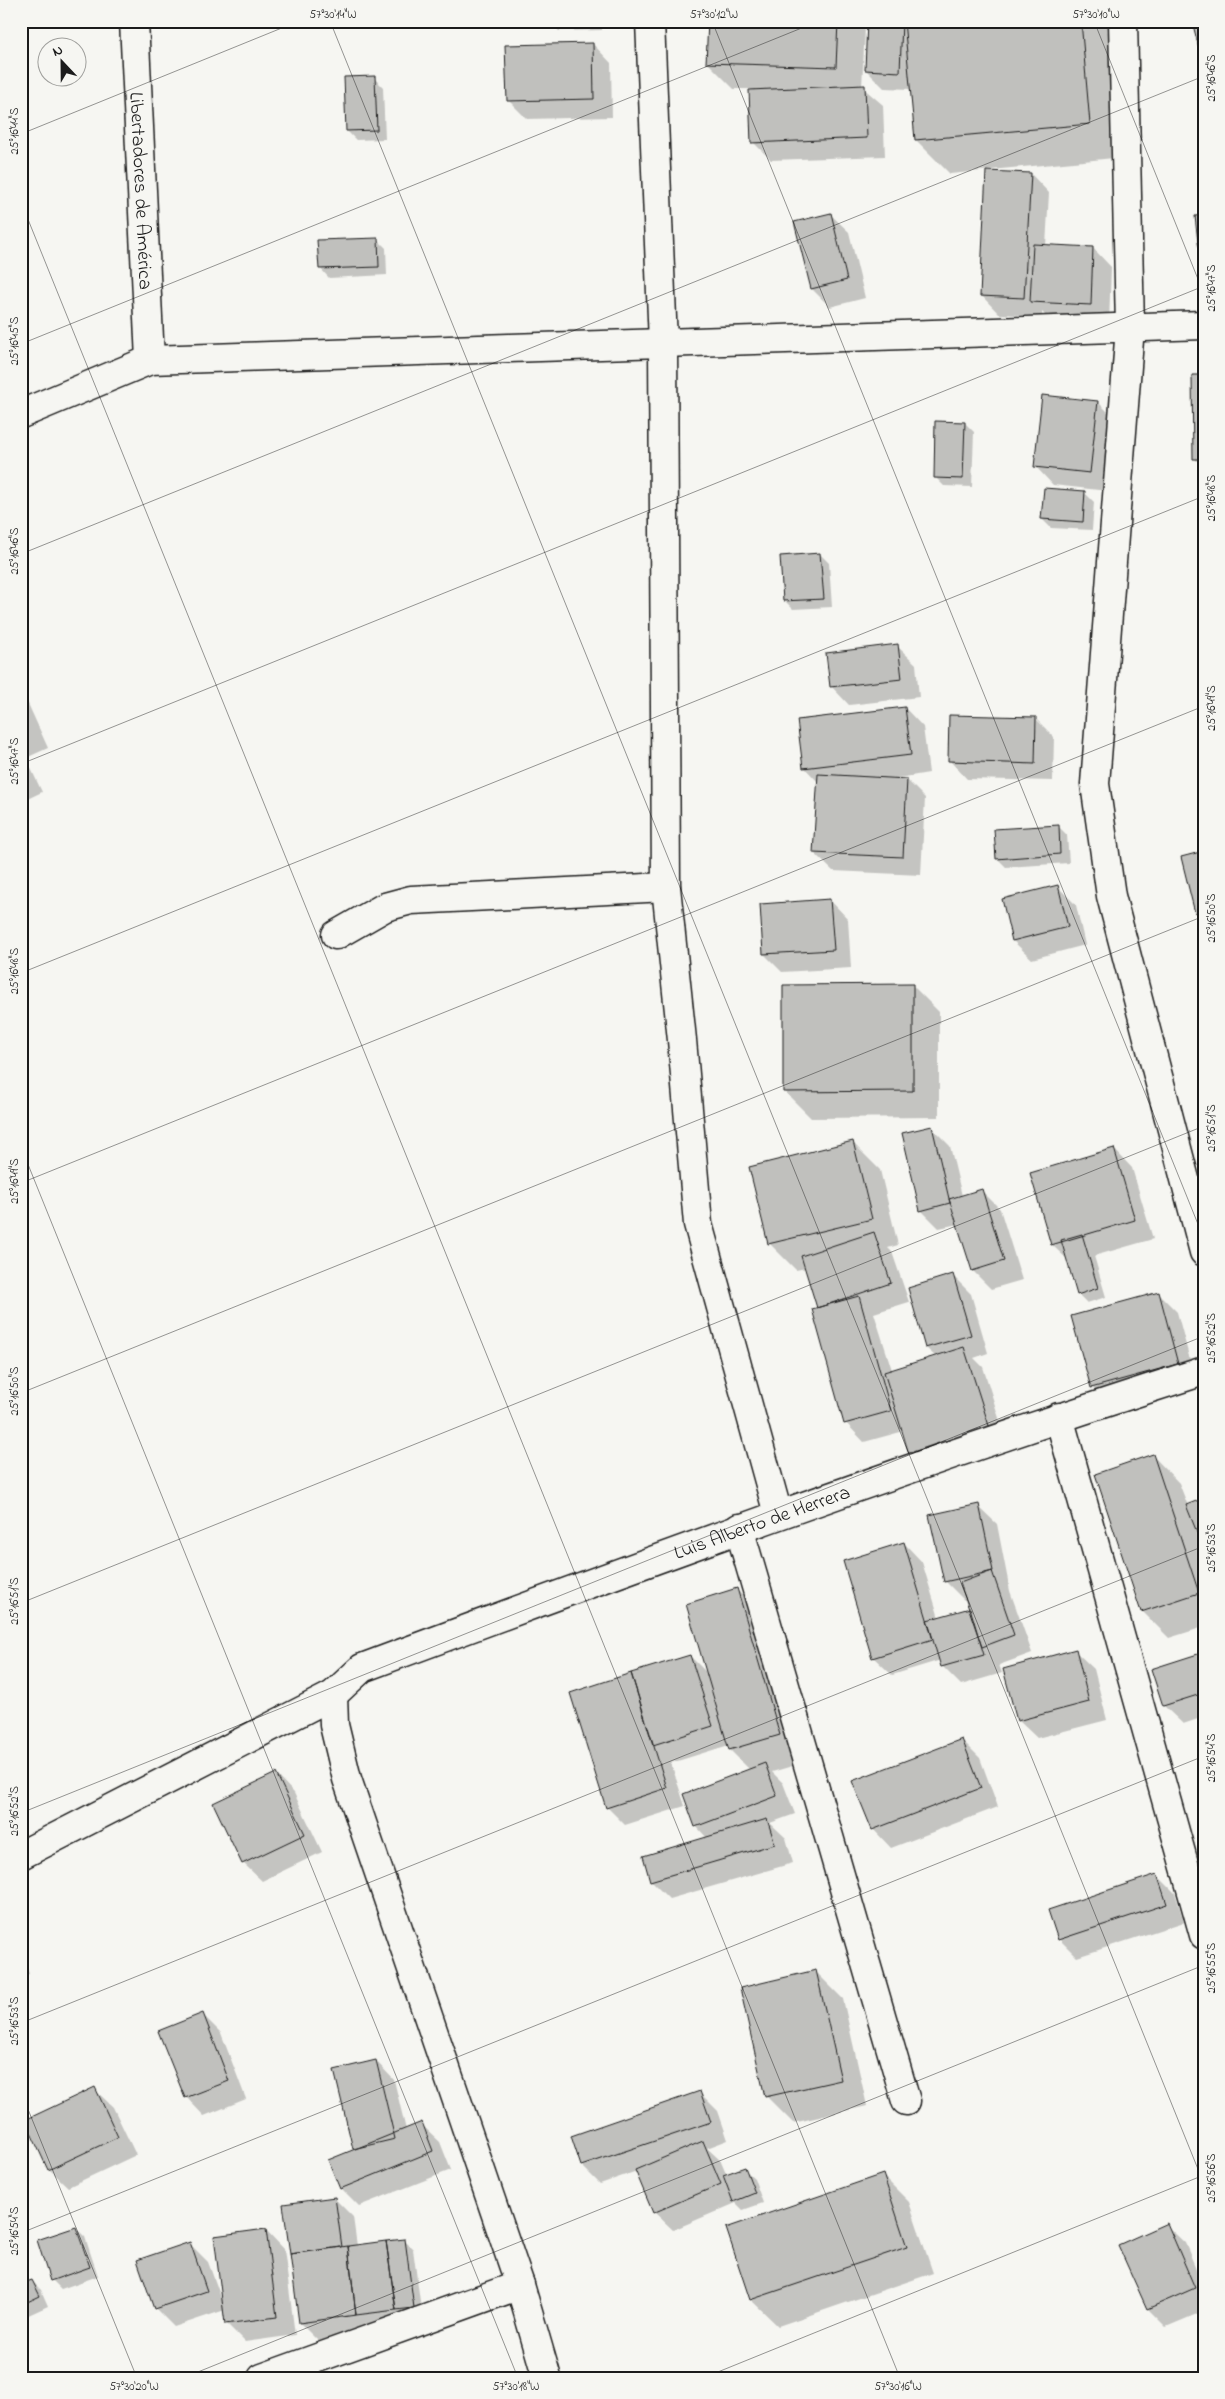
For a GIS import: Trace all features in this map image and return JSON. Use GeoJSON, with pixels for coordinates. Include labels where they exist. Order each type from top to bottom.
{"type":"FeatureCollection","features":[{"type":"Feature","properties":{"kind":"street","name":"Libertadores de América"},"geometry":{"type":"LineString","coordinates":[[134,21],[150,360]]}},
{"type":"Feature","properties":{"kind":"street"},"geometry":{"type":"LineString","coordinates":[[650,21],[663,343],[666,887],[698,1224],[778,1514]]}},
{"type":"Feature","properties":{"kind":"street"},"geometry":{"type":"LineString","coordinates":[[1122,21],[1130,328],[1095,784],[1111,896],[1204,1252]]}},
{"type":"Feature","properties":{"kind":"street"},"geometry":{"type":"LineString","coordinates":[[21,414],[150,360],[1204,325]]}},
{"type":"Feature","properties":{"kind":"street"},"geometry":{"type":"LineString","coordinates":[[336,935],[385,907],[411,900],[666,887]]}},
{"type":"Feature","properties":{"kind":"street","name":"Luis Alberto de Herrera"},"geometry":{"type":"LineString","coordinates":[[21,1855],[333,1695],[362,1668],[778,1514],[1059,1416],[1204,1371]]}},
{"type":"Feature","properties":{"kind":"street"},"geometry":{"type":"LineString","coordinates":[[1059,1416],[1204,1935]]}},
{"type":"Feature","properties":{"kind":"street"},"geometry":{"type":"LineString","coordinates":[[739,1528],[906,2101]]}},
{"type":"Feature","properties":{"kind":"street"},"geometry":{"type":"LineString","coordinates":[[333,1695],[334,1724],[347,1779],[520,2285],[547,2378]]}},
{"type":"Feature","properties":{"kind":"street"},"geometry":{"type":"LineString","coordinates":[[262,2378],[520,2285]]}},
{"type":"Feature","properties":{"kind":"building"},"geometry":{"type":"Polygon","coordinates":[[[708,21],[838,21],[836,67],[706,63],[708,21]]]}},
{"type":"Feature","properties":{"kind":"building"},"geometry":{"type":"Polygon","coordinates":[[[867,21],[902,21],[900,72],[865,70],[867,21]]]}},
{"type":"Feature","properties":{"kind":"building"},"geometry":{"type":"Polygon","coordinates":[[[904,21],[1081,21],[1090,124],[915,140],[904,21]]]}},
{"type":"Feature","properties":{"kind":"building"},"geometry":{"type":"Polygon","coordinates":[[[1192,21],[1204,21],[1204,60],[1202,60],[1192,21]]]}},
{"type":"Feature","properties":{"kind":"building"},"geometry":{"type":"Polygon","coordinates":[[[593,43],[594,99],[507,101],[505,45],[593,43]]]}},
{"type":"Feature","properties":{"kind":"building"},"geometry":{"type":"Polygon","coordinates":[[[375,76],[377,130],[346,131],[344,77],[375,76]]]}},
{"type":"Feature","properties":{"kind":"building"},"geometry":{"type":"Polygon","coordinates":[[[865,85],[867,138],[751,143],[749,90],[865,85]]]}},
{"type":"Feature","properties":{"kind":"building"},"geometry":{"type":"Polygon","coordinates":[[[986,171],[1031,173],[1024,298],[980,296],[986,171]]]}},
{"type":"Feature","properties":{"kind":"building"},"geometry":{"type":"Polygon","coordinates":[[[831,213],[847,280],[811,289],[794,222],[831,213]]]}},
{"type":"Feature","properties":{"kind":"building"},"geometry":{"type":"Polygon","coordinates":[[[1204,215],[1204,287],[1203,287],[1195,216],[1204,215]]]}},
{"type":"Feature","properties":{"kind":"building"},"geometry":{"type":"Polygon","coordinates":[[[378,238],[379,267],[319,269],[317,240],[378,238]]]}},
{"type":"Feature","properties":{"kind":"building"},"geometry":{"type":"Polygon","coordinates":[[[1033,244],[1093,247],[1091,305],[1030,302],[1033,244]]]}},
{"type":"Feature","properties":{"kind":"building"},"geometry":{"type":"Polygon","coordinates":[[[1192,375],[1204,375],[1204,459],[1193,459],[1192,375]]]}},
{"type":"Feature","properties":{"kind":"building"},"geometry":{"type":"Polygon","coordinates":[[[1042,395],[1098,401],[1090,473],[1034,467],[1042,395]]]}},
{"type":"Feature","properties":{"kind":"building"},"geometry":{"type":"Polygon","coordinates":[[[935,421],[965,422],[963,479],[934,478],[935,421]]]}},
{"type":"Feature","properties":{"kind":"building"},"geometry":{"type":"Polygon","coordinates":[[[1044,488],[1085,491],[1083,522],[1041,519],[1044,488]]]}},
{"type":"Feature","properties":{"kind":"building"},"geometry":{"type":"Polygon","coordinates":[[[1202,491],[1204,491],[1204,545],[1202,545],[1202,491]]]}},
{"type":"Feature","properties":{"kind":"building"},"geometry":{"type":"Polygon","coordinates":[[[820,553],[824,599],[783,601],[780,556],[820,553]]]}},
{"type":"Feature","properties":{"kind":"building"},"geometry":{"type":"Polygon","coordinates":[[[898,644],[902,679],[830,687],[826,653],[898,644]]]}},
{"type":"Feature","properties":{"kind":"building"},"geometry":{"type":"Polygon","coordinates":[[[905,707],[911,755],[803,768],[797,720],[905,707]]]}},
{"type":"Feature","properties":{"kind":"building"},"geometry":{"type":"Polygon","coordinates":[[[949,715],[1036,717],[1035,764],[948,761],[949,715]]]}},
{"type":"Feature","properties":{"kind":"building"},"geometry":{"type":"Polygon","coordinates":[[[818,774],[907,779],[903,857],[813,853],[818,774]]]}},
{"type":"Feature","properties":{"kind":"building"},"geometry":{"type":"Polygon","coordinates":[[[1059,825],[1060,854],[996,859],[994,829],[1059,825]]]}},
{"type":"Feature","properties":{"kind":"building"},"geometry":{"type":"Polygon","coordinates":[[[1204,851],[1204,911],[1195,913],[1181,857],[1204,851]]]}},
{"type":"Feature","properties":{"kind":"building"},"geometry":{"type":"Polygon","coordinates":[[[1058,885],[1068,927],[1012,941],[1002,899],[1058,885]]]}},
{"type":"Feature","properties":{"kind":"building"},"geometry":{"type":"Polygon","coordinates":[[[830,899],[834,950],[763,954],[760,904],[830,899]]]}},
{"type":"Feature","properties":{"kind":"building"},"geometry":{"type":"Polygon","coordinates":[[[913,984],[913,1091],[783,1092],[783,985],[913,984]]]}},
{"type":"Feature","properties":{"kind":"building"},"geometry":{"type":"Polygon","coordinates":[[[932,1126],[950,1203],[920,1211],[902,1133],[932,1126]]]}},
{"type":"Feature","properties":{"kind":"building"},"geometry":{"type":"Polygon","coordinates":[[[853,1141],[872,1219],[768,1244],[749,1167],[853,1141]]]}},
{"type":"Feature","properties":{"kind":"building"},"geometry":{"type":"Polygon","coordinates":[[[1114,1148],[1135,1220],[1051,1245],[1030,1173],[1114,1148]]]}},
{"type":"Feature","properties":{"kind":"building"},"geometry":{"type":"Polygon","coordinates":[[[982,1189],[1004,1261],[972,1271],[949,1199],[982,1189]]]}},
{"type":"Feature","properties":{"kind":"building"},"geometry":{"type":"Polygon","coordinates":[[[874,1232],[891,1283],[817,1308],[801,1256],[874,1232]]]}},
{"type":"Feature","properties":{"kind":"building"},"geometry":{"type":"Polygon","coordinates":[[[1082,1234],[1098,1288],[1077,1295],[1061,1240],[1082,1234]]]}},
{"type":"Feature","properties":{"kind":"building"},"geometry":{"type":"Polygon","coordinates":[[[953,1274],[971,1335],[925,1348],[908,1288],[953,1274]]]}},
{"type":"Feature","properties":{"kind":"building"},"geometry":{"type":"Polygon","coordinates":[[[1159,1292],[1178,1364],[1091,1388],[1071,1316],[1159,1292]]]}},
{"type":"Feature","properties":{"kind":"building"},"geometry":{"type":"Polygon","coordinates":[[[859,1296],[891,1411],[844,1424],[812,1309],[859,1296]]]}},
{"type":"Feature","properties":{"kind":"building"},"geometry":{"type":"Polygon","coordinates":[[[964,1347],[990,1429],[909,1454],[884,1372],[964,1347]]]}},
{"type":"Feature","properties":{"kind":"building"},"geometry":{"type":"Polygon","coordinates":[[[1153,1454],[1199,1593],[1141,1612],[1095,1474],[1153,1454]]]}},
{"type":"Feature","properties":{"kind":"building"},"geometry":{"type":"Polygon","coordinates":[[[1204,1498],[1204,1550],[1186,1505],[1204,1498]]]}},
{"type":"Feature","properties":{"kind":"building"},"geometry":{"type":"Polygon","coordinates":[[[979,1504],[993,1571],[944,1582],[929,1515],[979,1504]]]}},
{"type":"Feature","properties":{"kind":"building"},"geometry":{"type":"Polygon","coordinates":[[[904,1542],[933,1639],[872,1658],[843,1561],[904,1542]]]}},
{"type":"Feature","properties":{"kind":"building"},"geometry":{"type":"Polygon","coordinates":[[[992,1571],[1014,1635],[982,1647],[960,1583],[992,1571]]]}},
{"type":"Feature","properties":{"kind":"building"},"geometry":{"type":"Polygon","coordinates":[[[737,1588],[780,1735],[729,1750],[686,1604],[737,1588]]]}},
{"type":"Feature","properties":{"kind":"building"},"geometry":{"type":"Polygon","coordinates":[[[970,1608],[984,1655],[941,1667],[927,1620],[970,1608]]]}},
{"type":"Feature","properties":{"kind":"building"},"geometry":{"type":"Polygon","coordinates":[[[1076,1649],[1089,1702],[1017,1721],[1003,1669],[1076,1649]]]}},
{"type":"Feature","properties":{"kind":"building"},"geometry":{"type":"Polygon","coordinates":[[[1204,1652],[1204,1693],[1163,1706],[1151,1669],[1204,1652]]]}},
{"type":"Feature","properties":{"kind":"building"},"geometry":{"type":"Polygon","coordinates":[[[690,1655],[713,1726],[653,1745],[631,1673],[690,1655]]]}},
{"type":"Feature","properties":{"kind":"building"},"geometry":{"type":"Polygon","coordinates":[[[631,1673],[667,1788],[606,1808],[570,1693],[631,1673]]]}},
{"type":"Feature","properties":{"kind":"building"},"geometry":{"type":"Polygon","coordinates":[[[962,1739],[981,1788],[872,1830],[852,1781],[962,1739]]]}},
{"type":"Feature","properties":{"kind":"building"},"geometry":{"type":"Polygon","coordinates":[[[765,1763],[777,1796],[695,1827],[683,1794],[765,1763]]]}},
{"type":"Feature","properties":{"kind":"building"},"geometry":{"type":"Polygon","coordinates":[[[276,1773],[305,1834],[242,1864],[213,1803],[276,1773]]]}},
{"type":"Feature","properties":{"kind":"building"},"geometry":{"type":"Polygon","coordinates":[[[767,1819],[775,1844],[650,1881],[643,1856],[767,1819]]]}},
{"type":"Feature","properties":{"kind":"building"},"geometry":{"type":"Polygon","coordinates":[[[1157,1874],[1167,1904],[1058,1940],[1048,1910],[1157,1874]]]}},
{"type":"Feature","properties":{"kind":"building"},"geometry":{"type":"Polygon","coordinates":[[[816,1970],[841,2080],[765,2097],[740,1988],[816,1970]]]}},
{"type":"Feature","properties":{"kind":"building"},"geometry":{"type":"Polygon","coordinates":[[[203,2013],[229,2081],[185,2098],[158,2031],[203,2013]]]}},
{"type":"Feature","properties":{"kind":"building"},"geometry":{"type":"Polygon","coordinates":[[[376,2060],[395,2139],[353,2149],[334,2070],[376,2060]]]}},
{"type":"Feature","properties":{"kind":"building"},"geometry":{"type":"Polygon","coordinates":[[[95,2087],[118,2137],[48,2170],[25,2120],[95,2087]]]}},
{"type":"Feature","properties":{"kind":"building"},"geometry":{"type":"Polygon","coordinates":[[[700,2091],[711,2122],[581,2166],[571,2136],[700,2091]]]}},
{"type":"Feature","properties":{"kind":"building"},"geometry":{"type":"Polygon","coordinates":[[[422,2122],[433,2151],[340,2189],[328,2160],[422,2122]]]}},
{"type":"Feature","properties":{"kind":"building"},"geometry":{"type":"Polygon","coordinates":[[[703,2141],[721,2184],[653,2213],[635,2170],[703,2141]]]}},
{"type":"Feature","properties":{"kind":"building"},"geometry":{"type":"Polygon","coordinates":[[[745,2167],[755,2193],[733,2202],[723,2175],[745,2167]]]}},
{"type":"Feature","properties":{"kind":"building"},"geometry":{"type":"Polygon","coordinates":[[[883,2174],[907,2247],[750,2300],[726,2228],[883,2174]]]}},
{"type":"Feature","properties":{"kind":"building"},"geometry":{"type":"Polygon","coordinates":[[[335,2197],[342,2247],[290,2254],[283,2204],[335,2197]]]}},
{"type":"Feature","properties":{"kind":"building"},"geometry":{"type":"Polygon","coordinates":[[[1167,2223],[1195,2288],[1147,2309],[1118,2245],[1167,2223]]]}},
{"type":"Feature","properties":{"kind":"building"},"geometry":{"type":"Polygon","coordinates":[[[76,2227],[90,2267],[50,2281],[37,2240],[76,2227]]]}},
{"type":"Feature","properties":{"kind":"building"},"geometry":{"type":"Polygon","coordinates":[[[266,2229],[277,2317],[225,2324],[214,2236],[266,2229]]]}},
{"type":"Feature","properties":{"kind":"building"},"geometry":{"type":"Polygon","coordinates":[[[405,2239],[414,2308],[396,2310],[386,2241],[405,2239]]]}},
{"type":"Feature","properties":{"kind":"building"},"geometry":{"type":"Polygon","coordinates":[[[386,2241],[396,2310],[356,2315],[348,2246],[386,2241]]]}},
{"type":"Feature","properties":{"kind":"building"},"geometry":{"type":"Polygon","coordinates":[[[190,2242],[207,2291],[154,2309],[137,2260],[190,2242]]]}},
{"type":"Feature","properties":{"kind":"building"},"geometry":{"type":"Polygon","coordinates":[[[348,2246],[356,2315],[299,2323],[290,2254],[348,2246]]]}},
{"type":"Feature","properties":{"kind":"building"},"geometry":{"type":"Polygon","coordinates":[[[32,2280],[40,2296],[21,2305],[21,2284],[32,2280]]]}}]}
